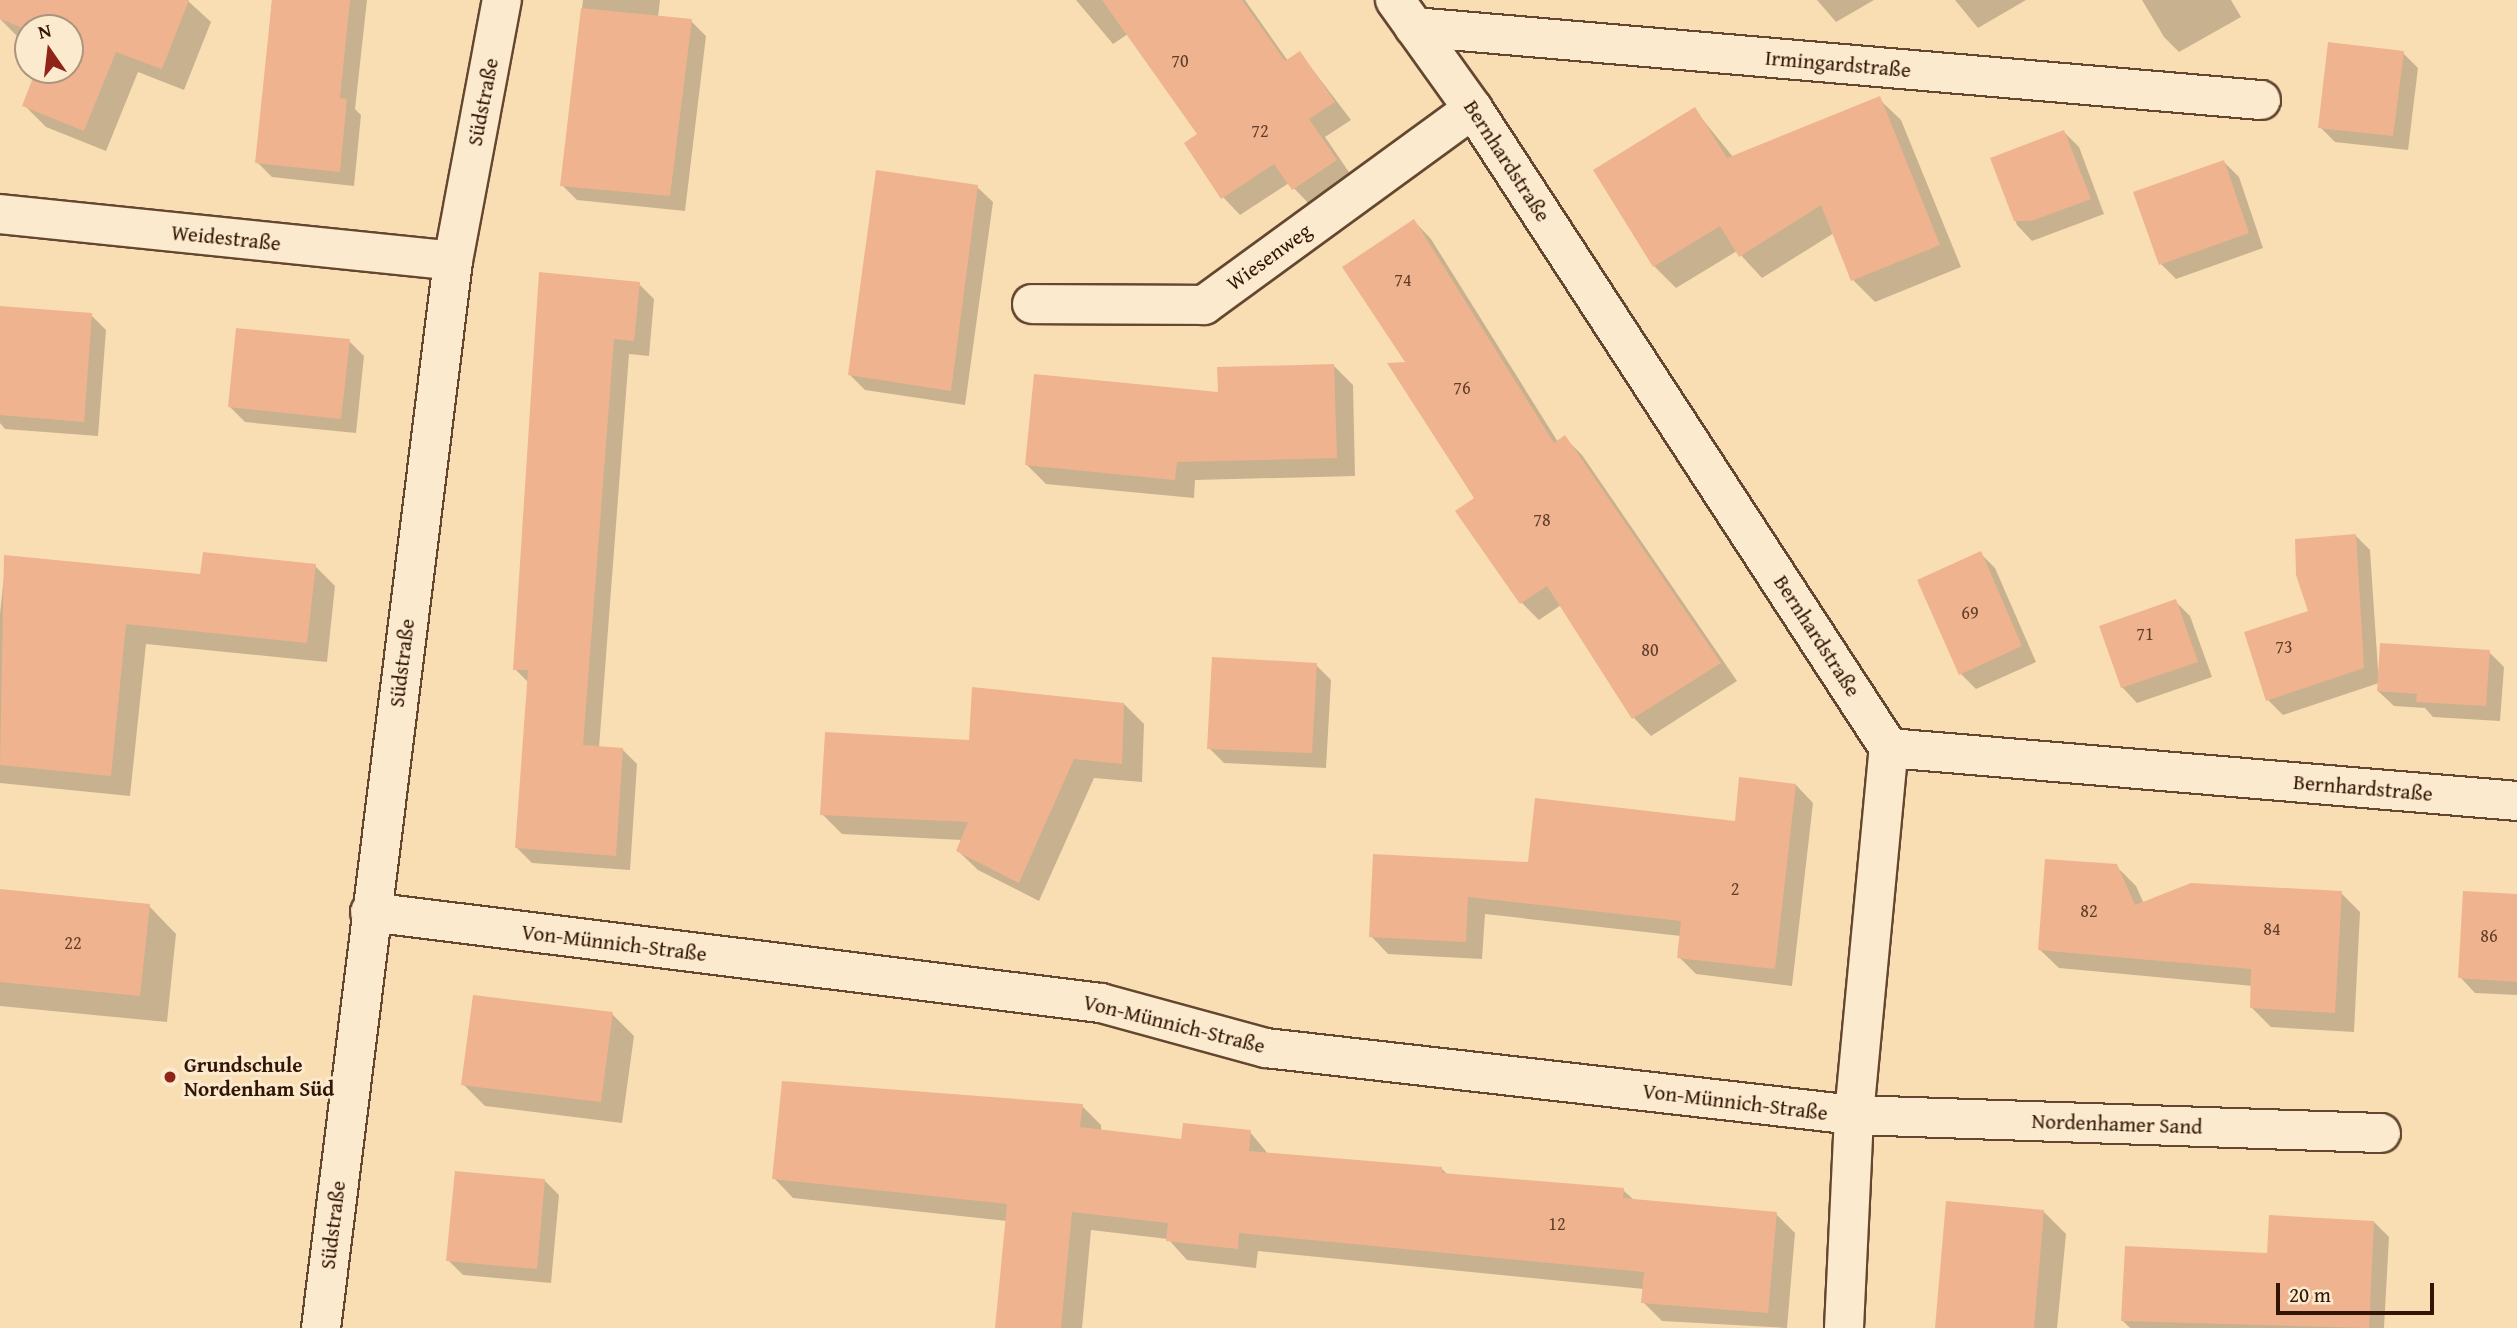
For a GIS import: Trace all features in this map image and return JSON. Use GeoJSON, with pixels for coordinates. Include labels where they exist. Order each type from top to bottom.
{"type":"FeatureCollection","features":[{"type":"Feature","properties":{"kind":"street","name":"Südstraße"},"geometry":{"type":"LineString","coordinates":[[321,1328],[370,912],[453,261],[502,0]]}},
{"type":"Feature","properties":{"kind":"street","name":"Irmingardstraße"},"geometry":{"type":"LineString","coordinates":[[1404,13],[2261,100]]}},
{"type":"Feature","properties":{"kind":"street","name":"Bernhardstraße"},"geometry":{"type":"LineString","coordinates":[[1404,13],[1473,109],[1889,748],[2517,801]]}},
{"type":"Feature","properties":{"kind":"street","name":"Wiesenweg"},"geometry":{"type":"LineString","coordinates":[[1032,304],[1204,304],[1473,109]]}},
{"type":"Feature","properties":{"kind":"street","name":"Weidestraße"},"geometry":{"type":"LineString","coordinates":[[0,215],[453,261]]}},
{"type":"Feature","properties":{"kind":"street"},"geometry":{"type":"LineString","coordinates":[[1844,1328],[1854,1115],[1889,748]]}},
{"type":"Feature","properties":{"kind":"street","name":"Von-Münnich-Straße"},"geometry":{"type":"LineString","coordinates":[[370,912],[1101,1003],[1266,1048],[1854,1115]]}},
{"type":"Feature","properties":{"kind":"street","name":"Nordenhamer Sand"},"geometry":{"type":"LineString","coordinates":[[1854,1115],[2381,1133]]}},
{"type":"Feature","properties":{"kind":"building"},"geometry":{"type":"Polygon","coordinates":[[[0,0],[189,0],[162,69],[116,52],[84,131],[22,106],[31,84],[84,84],[84,14],[14,14],[14,24],[0,19],[0,0]]]}},
{"type":"Feature","properties":{"kind":"building"},"geometry":{"type":"Polygon","coordinates":[[[272,0],[350,0],[340,98],[347,99],[340,172],[255,163],[272,0]]]}},
{"type":"Feature","properties":{"kind":"building"},"geometry":{"type":"Polygon","coordinates":[[[1102,0],[1242,0],[1285,61],[1300,51],[1335,102],[1309,119],[1337,160],[1292,190],[1274,164],[1221,199],[1184,143],[1197,134],[1102,0]]]}},
{"type":"Feature","properties":{"kind":"building"},"geometry":{"type":"Polygon","coordinates":[[[581,8],[692,19],[670,196],[560,186],[581,8]]]}},
{"type":"Feature","properties":{"kind":"building"},"geometry":{"type":"Polygon","coordinates":[[[2328,42],[2404,51],[2393,136],[2318,128],[2328,42]]]}},
{"type":"Feature","properties":{"kind":"building"},"geometry":{"type":"Polygon","coordinates":[[[1880,96],[1940,245],[1851,281],[1821,205],[1739,257],[1720,226],[1653,267],[1593,170],[1695,107],[1727,158],[1880,96]]]}},
{"type":"Feature","properties":{"kind":"building"},"geometry":{"type":"Polygon","coordinates":[[[2064,130],[2091,199],[2031,221],[2014,221],[1990,158],[2064,130]]]}},
{"type":"Feature","properties":{"kind":"building"},"geometry":{"type":"Polygon","coordinates":[[[2224,160],[2249,233],[2159,265],[2133,192],[2224,160]]]}},
{"type":"Feature","properties":{"kind":"building"},"geometry":{"type":"Polygon","coordinates":[[[876,170],[978,185],[951,391],[848,375],[876,170]]]}},
{"type":"Feature","properties":{"kind":"building"},"geometry":{"type":"Polygon","coordinates":[[[1414,219],[1554,443],[1565,435],[1721,663],[1632,719],[1547,586],[1520,604],[1455,511],[1474,498],[1387,363],[1405,362],[1342,267],[1414,219]]]}},
{"type":"Feature","properties":{"kind":"building"},"geometry":{"type":"Polygon","coordinates":[[[539,272],[640,282],[634,341],[614,339],[583,745],[623,748],[616,856],[515,848],[528,670],[513,670],[539,272]]]}},
{"type":"Feature","properties":{"kind":"building"},"geometry":{"type":"Polygon","coordinates":[[[0,306],[92,313],[84,422],[0,415],[0,306]]]}},
{"type":"Feature","properties":{"kind":"building"},"geometry":{"type":"Polygon","coordinates":[[[236,328],[350,339],[341,419],[228,407],[236,328]]]}},
{"type":"Feature","properties":{"kind":"building"},"geometry":{"type":"Polygon","coordinates":[[[1334,364],[1337,458],[1177,462],[1175,480],[1025,465],[1034,374],[1218,392],[1217,367],[1334,364]]]}},
{"type":"Feature","properties":{"kind":"building"},"geometry":{"type":"Polygon","coordinates":[[[2356,534],[2364,668],[2266,701],[2244,632],[2308,611],[2296,575],[2295,539],[2356,534]]]}},
{"type":"Feature","properties":{"kind":"building"},"geometry":{"type":"Polygon","coordinates":[[[1981,551],[2022,646],[1959,675],[1917,580],[1981,551]]]}},
{"type":"Feature","properties":{"kind":"building"},"geometry":{"type":"Polygon","coordinates":[[[203,552],[316,564],[307,643],[126,624],[111,776],[0,765],[4,555],[200,574],[203,552]]]}},
{"type":"Feature","properties":{"kind":"building"},"geometry":{"type":"Polygon","coordinates":[[[2176,599],[2198,662],[2121,688],[2099,626],[2176,599]]]}},
{"type":"Feature","properties":{"kind":"building"},"geometry":{"type":"Polygon","coordinates":[[[2380,643],[2490,650],[2486,706],[2416,702],[2417,694],[2377,691],[2380,643]]]}},
{"type":"Feature","properties":{"kind":"building"},"geometry":{"type":"Polygon","coordinates":[[[1212,657],[1317,663],[1312,753],[1207,749],[1212,657]]]}},
{"type":"Feature","properties":{"kind":"building"},"geometry":{"type":"Polygon","coordinates":[[[972,687],[1124,703],[1122,764],[1074,759],[1019,883],[956,851],[968,822],[820,815],[825,732],[969,740],[972,687]]]}},
{"type":"Feature","properties":{"kind":"building"},"geometry":{"type":"Polygon","coordinates":[[[1739,777],[1796,784],[1775,969],[1677,958],[1681,921],[1468,897],[1466,942],[1369,937],[1373,854],[1528,862],[1535,798],[1735,821],[1739,777]]]}},
{"type":"Feature","properties":{"kind":"building"},"geometry":{"type":"Polygon","coordinates":[[[2045,859],[2117,864],[2135,905],[2191,883],[2342,891],[2335,1013],[2250,1008],[2251,969],[2038,950],[2045,859]]]}},
{"type":"Feature","properties":{"kind":"building"},"geometry":{"type":"Polygon","coordinates":[[[0,889],[150,904],[140,996],[0,982],[0,889]]]}},
{"type":"Feature","properties":{"kind":"building"},"geometry":{"type":"Polygon","coordinates":[[[2463,891],[2517,894],[2517,982],[2458,978],[2463,891]]]}},
{"type":"Feature","properties":{"kind":"building"},"geometry":{"type":"Polygon","coordinates":[[[473,995],[613,1012],[601,1102],[461,1085],[473,995]]]}},
{"type":"Feature","properties":{"kind":"building"},"geometry":{"type":"Polygon","coordinates":[[[782,1081],[1083,1104],[1080,1127],[1181,1139],[1183,1123],[1251,1130],[1249,1151],[1442,1167],[1442,1173],[1624,1188],[1623,1198],[1777,1212],[1768,1313],[1641,1303],[1644,1272],[1239,1233],[1238,1249],[1166,1241],[1168,1223],[1072,1212],[1061,1328],[995,1328],[1007,1204],[772,1179],[782,1081]]]}},
{"type":"Feature","properties":{"kind":"building"},"geometry":{"type":"Polygon","coordinates":[[[455,1171],[545,1179],[537,1269],[446,1261],[455,1171]]]}},
{"type":"Feature","properties":{"kind":"building"},"geometry":{"type":"Polygon","coordinates":[[[1946,1201],[2044,1210],[2034,1328],[1935,1328],[1946,1201]]]}},
{"type":"Feature","properties":{"kind":"building"},"geometry":{"type":"Polygon","coordinates":[[[2269,1215],[2374,1221],[2369,1328],[2121,1321],[2125,1246],[2267,1253],[2269,1215]]]}},
{"type":"Feature","properties":{"kind":"place","name":"Grundschule Nordenham Süd"},"geometry":{"type":"Point","coordinates":[170,1077]}}]}
